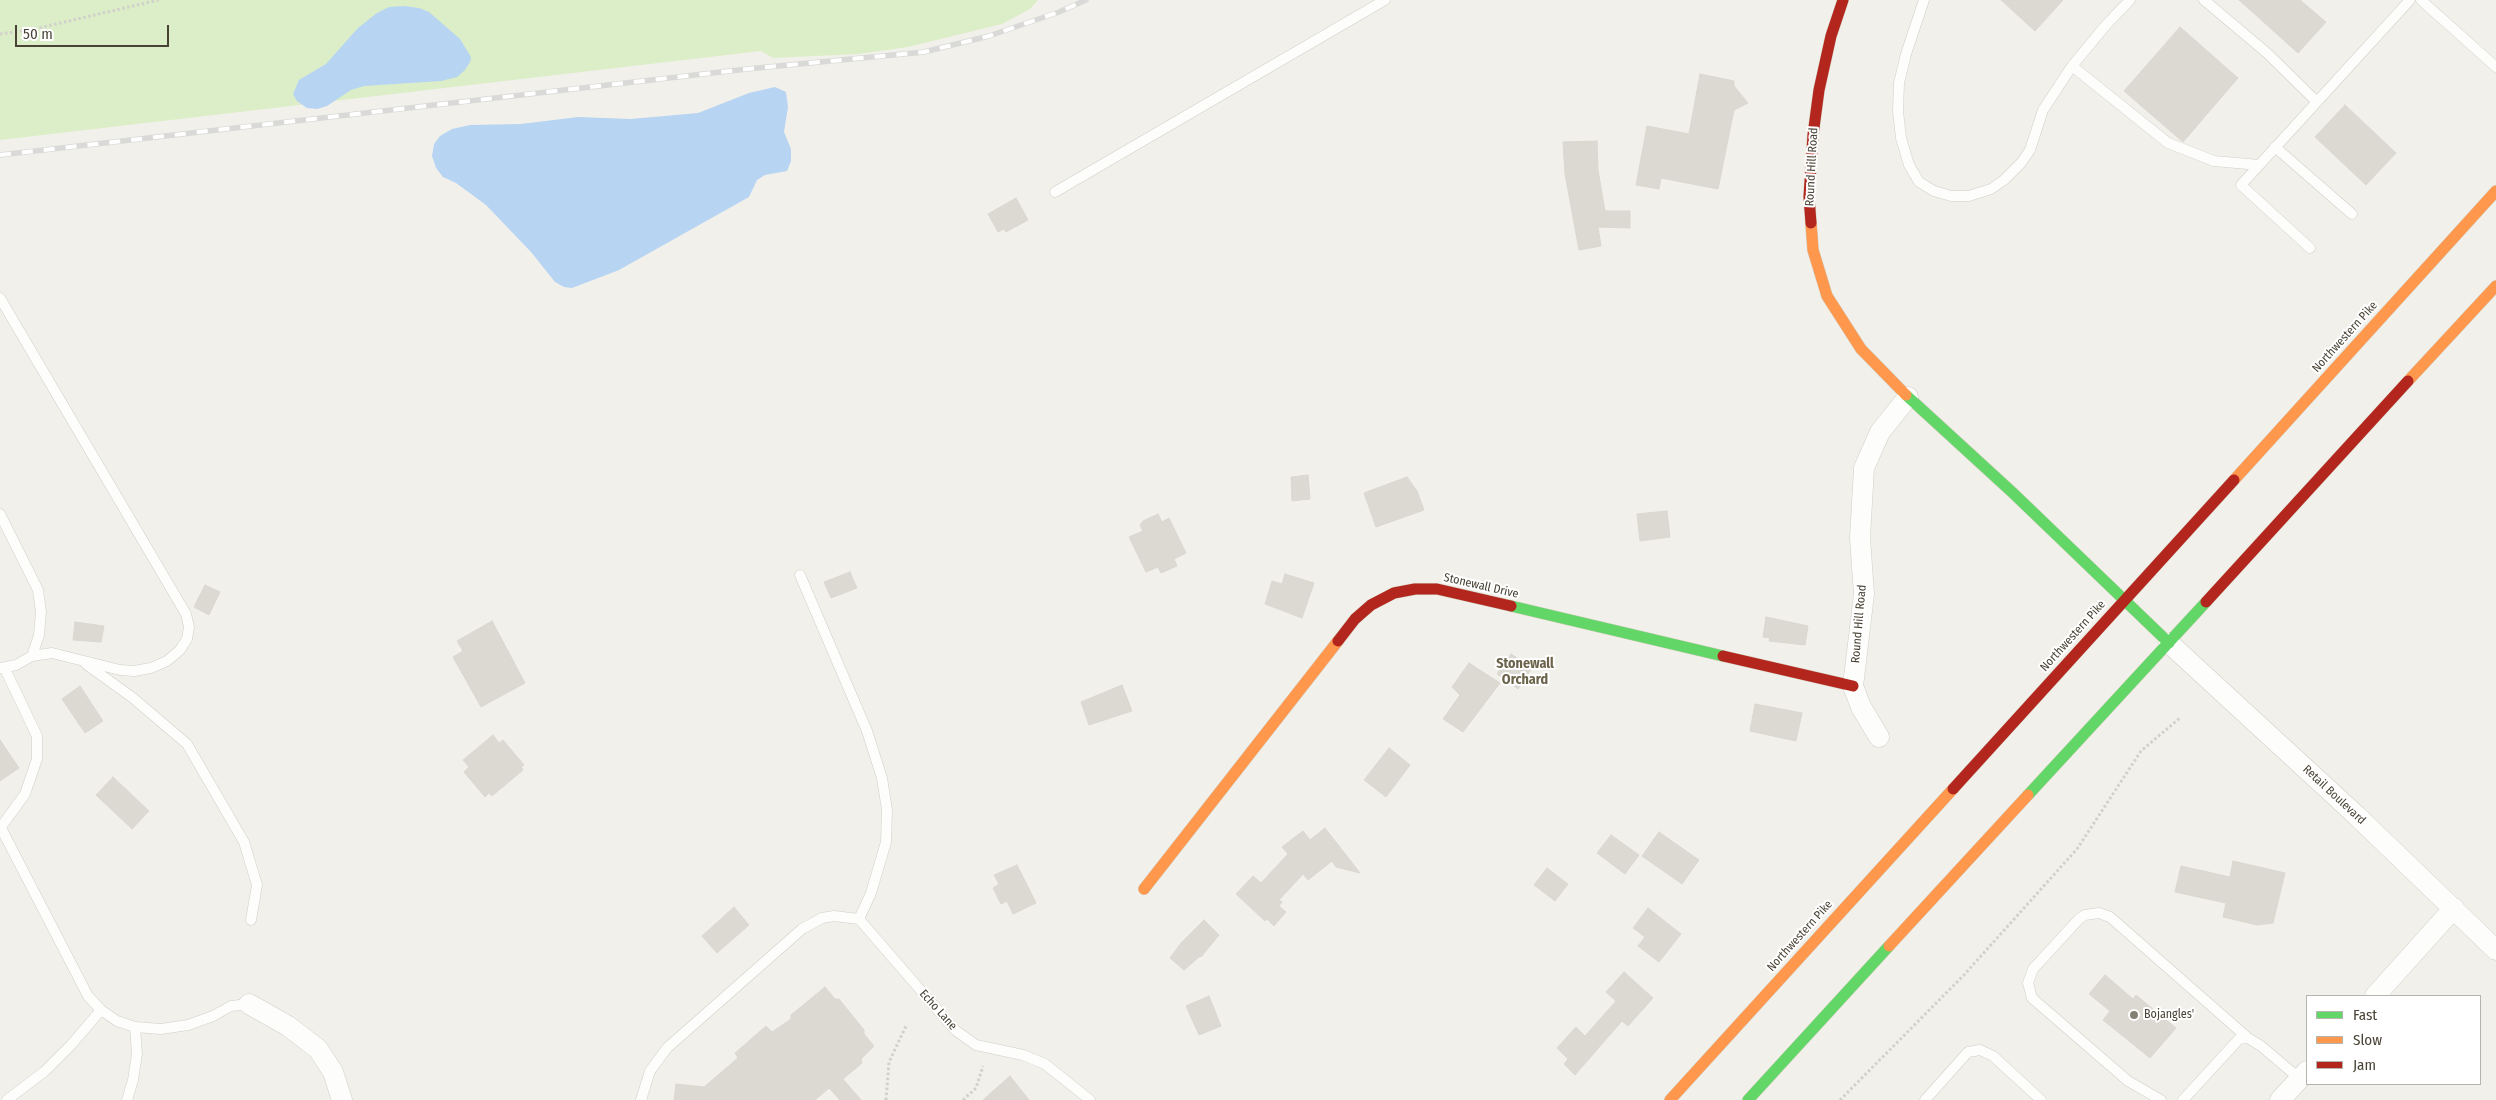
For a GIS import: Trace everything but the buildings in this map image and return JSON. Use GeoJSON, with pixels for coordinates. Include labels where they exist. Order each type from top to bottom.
{"type":"FeatureCollection","features":[{"type":"Feature","properties":{"kind":"main road","name":"Round Hill Road"},"geometry":{"type":"LineString","coordinates":[[1843,0],[1831,36],[1819,90],[1813,134],[1809,197],[1812,250],[1828,296],[1861,348],[1908,397],[2013,494],[2168,643]]}},
{"type":"Feature","properties":{"kind":"main road","name":"Northwestern Pike"},"geometry":{"type":"LineString","coordinates":[[1670,1100],[2496,191]]}},
{"type":"Feature","properties":{"kind":"main road"},"geometry":{"type":"LineString","coordinates":[[1748,1100],[1922,908],[2496,286]]}},
{"type":"Feature","properties":{"kind":"main road","name":"Stonewall Drive"},"geometry":{"type":"LineString","coordinates":[[1144,889],[1356,620],[1371,605],[1394,593],[1415,589],[1437,589],[1853,686]]}},
{"type":"Feature","properties":{"kind":"street","name":"Round Hill Road"},"geometry":{"type":"LineString","coordinates":[[1879,737],[1861,707],[1853,686],[1864,594],[1860,538],[1864,468],[1880,432],[1908,397]]}},
{"type":"Feature","properties":{"kind":"street","name":"Retail Boulevard"},"geometry":{"type":"LineString","coordinates":[[2168,643],[2454,908],[2496,950]]}},
{"type":"Feature","properties":{"kind":"street"},"geometry":{"type":"LineString","coordinates":[[2376,995],[2454,908]]}},
{"type":"Feature","properties":{"kind":"street"},"geometry":{"type":"LineString","coordinates":[[249,1004],[288,1026],[318,1049],[333,1072],[342,1100]]}},
{"type":"Feature","properties":{"kind":"street"},"geometry":{"type":"LineString","coordinates":[[2283,1099],[2303,1075]]}},
{"type":"Feature","properties":{"kind":"lane"},"geometry":{"type":"LineString","coordinates":[[1055,192],[1385,0]]}},
{"type":"Feature","properties":{"kind":"lane"},"geometry":{"type":"LineString","coordinates":[[1924,0],[1906,54],[1899,83],[1898,111],[1901,138],[1913,175],[1919,182],[1934,191],[1951,196],[1969,196],[1991,189],[2004,180],[2021,163],[2030,150],[2043,110],[2072,66],[2106,25],[2130,0]]}},
{"type":"Feature","properties":{"kind":"lane"},"geometry":{"type":"LineString","coordinates":[[2204,0],[2267,53],[2317,102]]}},
{"type":"Feature","properties":{"kind":"lane"},"geometry":{"type":"LineString","coordinates":[[2310,248],[2241,186],[2410,0]]}},
{"type":"Feature","properties":{"kind":"lane"},"geometry":{"type":"LineString","coordinates":[[2421,0],[2496,67]]}},
{"type":"Feature","properties":{"kind":"lane"},"geometry":{"type":"LineString","coordinates":[[2072,66],[2168,144],[2214,161],[2260,165]]}},
{"type":"Feature","properties":{"kind":"lane"},"geometry":{"type":"LineString","coordinates":[[2275,148],[2352,214]]}},
{"type":"Feature","properties":{"kind":"lane"},"geometry":{"type":"LineString","coordinates":[[0,298],[146,545],[187,620],[187,640],[180,650],[167,661],[151,668],[120,670],[52,653],[32,656],[16,666],[2,668],[37,736],[37,759],[25,794],[0,826],[88,996],[101,1010],[117,1021],[135,1027],[161,1029],[188,1025],[213,1016],[231,1006],[249,1004]]}},
{"type":"Feature","properties":{"kind":"lane"},"geometry":{"type":"LineString","coordinates":[[0,514],[38,590],[41,612],[39,635],[32,656]]}},
{"type":"Feature","properties":{"kind":"lane"},"geometry":{"type":"LineString","coordinates":[[641,1100],[650,1070],[667,1048],[810,923],[834,916],[860,918],[871,893],[886,842],[886,802],[882,778],[867,731],[800,575]]}},
{"type":"Feature","properties":{"kind":"lane"},"geometry":{"type":"LineString","coordinates":[[81,660],[133,698],[187,744],[244,842],[257,885],[251,920]]}},
{"type":"Feature","properties":{"kind":"lane"},"geometry":{"type":"LineString","coordinates":[[2161,1100],[2128,1081],[2032,998],[2028,983],[2033,969],[2079,919],[2085,915],[2099,912],[2110,917],[2248,1038],[2303,1075]]}},
{"type":"Feature","properties":{"kind":"lane","name":"Echo Lane"},"geometry":{"type":"LineString","coordinates":[[860,918],[955,1030],[976,1045],[1023,1056],[1045,1064],[1090,1100]]}},
{"type":"Feature","properties":{"kind":"lane"},"geometry":{"type":"LineString","coordinates":[[7,1100],[45,1071],[71,1045],[101,1010]]}},
{"type":"Feature","properties":{"kind":"lane"},"geometry":{"type":"LineString","coordinates":[[127,1100],[133,1080],[137,1054],[135,1027]]}},
{"type":"Feature","properties":{"kind":"lane"},"geometry":{"type":"LineString","coordinates":[[2183,1100],[2233,1044],[2239,1039],[2248,1038]]}},
{"type":"Feature","properties":{"kind":"lane"},"geometry":{"type":"LineString","coordinates":[[1925,1100],[1968,1052],[1980,1050],[1993,1056],[2041,1100]]}},
{"type":"Feature","properties":{"kind":"path"},"geometry":{"type":"LineString","coordinates":[[0,34],[30,30],[159,0]]}},
{"type":"Feature","properties":{"kind":"path"},"geometry":{"type":"LineString","coordinates":[[1840,1100],[1963,976],[2071,856],[2141,751],[2181,717]]}},
{"type":"Feature","properties":{"kind":"path"},"geometry":{"type":"LineString","coordinates":[[886,1100],[889,1062],[907,1024]]}},
{"type":"Feature","properties":{"kind":"path"},"geometry":{"type":"LineString","coordinates":[[963,1100],[976,1088],[983,1066]]}},
{"type":"Feature","properties":{"kind":"green space"},"geometry":{"type":"Polygon","coordinates":[[[0,0],[1038,0],[1030,9],[1002,24],[908,47],[858,54],[773,58],[761,51],[0,140],[0,0]]]}},
{"type":"Feature","properties":{"kind":"water"},"geometry":{"type":"Polygon","coordinates":[[[389,7],[419,8],[429,12],[460,39],[471,57],[465,70],[457,77],[441,81],[364,86],[351,90],[327,106],[317,109],[307,108],[297,101],[293,94],[299,80],[326,64],[358,28],[377,13],[389,7]]]}},
{"type":"Feature","properties":{"kind":"water"},"geometry":{"type":"Polygon","coordinates":[[[775,87],[786,92],[788,107],[784,132],[791,149],[791,161],[787,171],[765,175],[757,180],[749,197],[619,270],[572,288],[564,287],[555,282],[531,252],[486,205],[456,183],[443,177],[436,168],[432,156],[434,144],[440,136],[452,129],[470,125],[521,124],[578,117],[631,119],[698,113],[749,93],[775,87]]]}},
{"type":"Feature","properties":{"kind":"railway"},"geometry":{"type":"LineString","coordinates":[[0,155],[747,69],[924,52],[989,36],[1059,12],[1086,0]]}},
{"type":"Feature","properties":{"kind":"traffic: fast"},"geometry":{"type":"LineString","coordinates":[[1906,395],[2013,493],[2169,643]]}},
{"type":"Feature","properties":{"kind":"traffic: fast"},"geometry":{"type":"LineString","coordinates":[[2028,795],[2206,602]]}},
{"type":"Feature","properties":{"kind":"traffic: fast"},"geometry":{"type":"LineString","coordinates":[[1511,606],[1723,656]]}},
{"type":"Feature","properties":{"kind":"traffic: fast"},"geometry":{"type":"LineString","coordinates":[[1748,1100],[1889,946]]}},
{"type":"Feature","properties":{"kind":"traffic: slow"},"geometry":{"type":"LineString","coordinates":[[2234,480],[2496,191]]}},
{"type":"Feature","properties":{"kind":"traffic: slow"},"geometry":{"type":"LineString","coordinates":[[1811,223],[1813,250],[1827,296],[1861,349],[1906,395]]}},
{"type":"Feature","properties":{"kind":"traffic: slow"},"geometry":{"type":"LineString","coordinates":[[2408,381],[2496,286]]}},
{"type":"Feature","properties":{"kind":"traffic: slow"},"geometry":{"type":"LineString","coordinates":[[1144,889],[1338,641]]}},
{"type":"Feature","properties":{"kind":"traffic: slow"},"geometry":{"type":"LineString","coordinates":[[1670,1100],[1953,789]]}},
{"type":"Feature","properties":{"kind":"traffic: slow"},"geometry":{"type":"LineString","coordinates":[[1889,946],[2028,795]]}},
{"type":"Feature","properties":{"kind":"traffic: jam"},"geometry":{"type":"LineString","coordinates":[[1811,223],[1809,197],[1813,135],[1819,90],[1831,36],[1843,0]]}},
{"type":"Feature","properties":{"kind":"traffic: jam"},"geometry":{"type":"LineString","coordinates":[[2206,602],[2408,381]]}},
{"type":"Feature","properties":{"kind":"traffic: jam"},"geometry":{"type":"LineString","coordinates":[[1953,789],[2234,480]]}},
{"type":"Feature","properties":{"kind":"traffic: jam"},"geometry":{"type":"LineString","coordinates":[[1338,641],[1355,619],[1371,605],[1394,593],[1415,589],[1437,589],[1511,606]]}},
{"type":"Feature","properties":{"kind":"traffic: jam"},"geometry":{"type":"LineString","coordinates":[[1723,656],[1853,686]]}},
{"type":"Feature","properties":{"kind":"place","name":"Bojangles'"},"geometry":{"type":"Point","coordinates":[2134,1015]}},
{"type":"Feature","properties":{"kind":"district","name":"Stonewall Orchard"},"geometry":{"type":"Point","coordinates":[1525,672]}}]}
